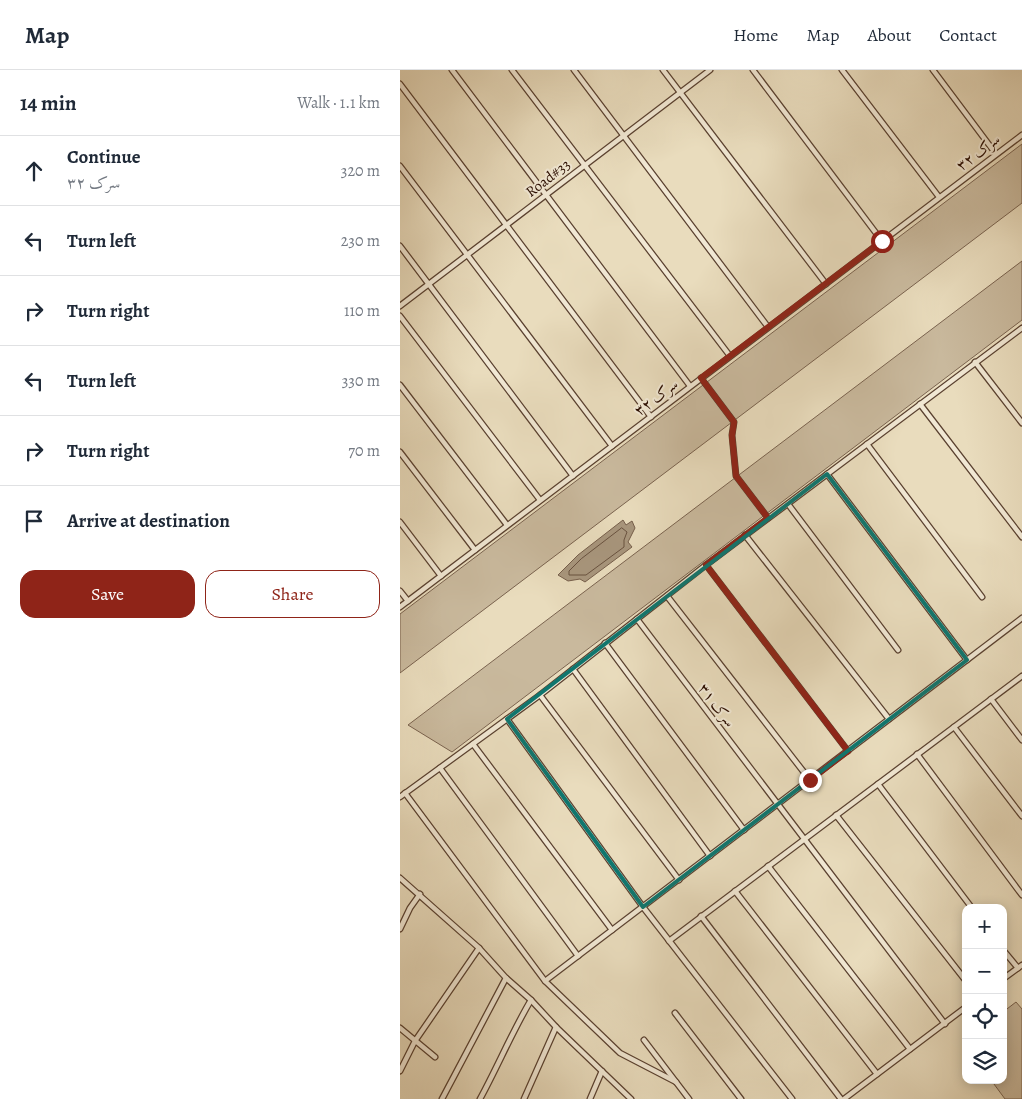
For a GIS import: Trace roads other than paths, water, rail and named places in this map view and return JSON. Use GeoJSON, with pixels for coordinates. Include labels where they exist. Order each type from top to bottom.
{"type":"FeatureCollection","features":[{"type":"Feature","properties":{"kind":"street"},"geometry":{"type":"LineString","coordinates":[[452,70],[690,386]]}},
{"type":"Feature","properties":{"kind":"street"},"geometry":{"type":"LineString","coordinates":[[512,70],[730,356]]}},
{"type":"Feature","properties":{"kind":"street"},"geometry":{"type":"LineString","coordinates":[[574,70],[768,327]]}},
{"type":"Feature","properties":{"kind":"street"},"geometry":{"type":"LineString","coordinates":[[663,70],[826,284]]}},
{"type":"Feature","properties":{"kind":"street","name":"Road#33"},"geometry":{"type":"LineString","coordinates":[[400,306],[710,70]]}},
{"type":"Feature","properties":{"kind":"street"},"geometry":{"type":"LineString","coordinates":[[752,70],[882,241]]}},
{"type":"Feature","properties":{"kind":"street"},"geometry":{"type":"LineString","coordinates":[[842,70],[940,197]]}},
{"type":"Feature","properties":{"kind":"street"},"geometry":{"type":"LineString","coordinates":[[932,70],[996,154]]}},
{"type":"Feature","properties":{"kind":"street"},"geometry":{"type":"LineString","coordinates":[[400,84],[651,416]]}},
{"type":"Feature","properties":{"kind":"street","name":"سرک ۳۲"},"geometry":{"type":"LineString","coordinates":[[400,607],[1022,134]]}},
{"type":"Feature","properties":{"kind":"street"},"geometry":{"type":"LineString","coordinates":[[400,166],[612,446]]}},
{"type":"Feature","properties":{"kind":"street"},"geometry":{"type":"LineString","coordinates":[[400,246],[573,476]]}},
{"type":"Feature","properties":{"kind":"street"},"geometry":{"type":"LineString","coordinates":[[400,316],[540,500]]}},
{"type":"Feature","properties":{"kind":"street"},"geometry":{"type":"LineString","coordinates":[[400,797],[540,695],[745,535],[1022,328]]}},
{"type":"Feature","properties":{"kind":"street"},"geometry":{"type":"LineString","coordinates":[[976,362],[1022,423]]}},
{"type":"Feature","properties":{"kind":"street"},"geometry":{"type":"LineString","coordinates":[[701,378],[734,422],[732,436],[736,476],[768,518]]}},
{"type":"Feature","properties":{"kind":"street"},"geometry":{"type":"LineString","coordinates":[[400,385],[507,525]]}},
{"type":"Feature","properties":{"kind":"street"},"geometry":{"type":"LineString","coordinates":[[920,404],[1022,537]]}},
{"type":"Feature","properties":{"kind":"street"},"geometry":{"type":"LineString","coordinates":[[867,444],[982,597]]}},
{"type":"Feature","properties":{"kind":"street"},"geometry":{"type":"LineString","coordinates":[[400,452],[475,550]]}},
{"type":"Feature","properties":{"kind":"street"},"geometry":{"type":"LineString","coordinates":[[827,474],[967,660]]}},
{"type":"Feature","properties":{"kind":"street"},"geometry":{"type":"LineString","coordinates":[[788,504],[898,650]]}},
{"type":"Feature","properties":{"kind":"street"},"geometry":{"type":"LineString","coordinates":[[400,522],[441,576]]}},
{"type":"Feature","properties":{"kind":"street"},"geometry":{"type":"LineString","coordinates":[[745,535],[889,719]]}},
{"type":"Feature","properties":{"kind":"street"},"geometry":{"type":"LineString","coordinates":[[706,565],[848,751]]}},
{"type":"Feature","properties":{"kind":"street"},"geometry":{"type":"LineString","coordinates":[[400,591],[408,601]]}},
{"type":"Feature","properties":{"kind":"street"},"geometry":{"type":"LineString","coordinates":[[667,596],[810,780]]}},
{"type":"Feature","properties":{"kind":"street"},"geometry":{"type":"LineString","coordinates":[[545,981],[1022,618]]}},
{"type":"Feature","properties":{"kind":"street","name":"سرک ۳۱"},"geometry":{"type":"LineString","coordinates":[[636,620],[945,1024]]}},
{"type":"Feature","properties":{"kind":"street"},"geometry":{"type":"LineString","coordinates":[[605,644],[744,830]]}},
{"type":"Feature","properties":{"kind":"street"},"geometry":{"type":"LineString","coordinates":[[573,669],[710,856]]}},
{"type":"Feature","properties":{"kind":"street"},"geometry":{"type":"LineString","coordinates":[[669,940],[1022,676]]}},
{"type":"Feature","properties":{"kind":"street"},"geometry":{"type":"LineString","coordinates":[[540,695],[678,880]]}},
{"type":"Feature","properties":{"kind":"street"},"geometry":{"type":"LineString","coordinates":[[991,699],[1022,740]]}},
{"type":"Feature","properties":{"kind":"street"},"geometry":{"type":"LineString","coordinates":[[507,719],[643,907],[792,1099]]}},
{"type":"Feature","properties":{"kind":"street"},"geometry":{"type":"LineString","coordinates":[[954,727],[1022,816]]}},
{"type":"Feature","properties":{"kind":"street"},"geometry":{"type":"LineString","coordinates":[[473,744],[612,930]]}},
{"type":"Feature","properties":{"kind":"street"},"geometry":{"type":"LineString","coordinates":[[917,754],[1022,895]]}},
{"type":"Feature","properties":{"kind":"street"},"geometry":{"type":"LineString","coordinates":[[440,768],[578,956]]}},
{"type":"Feature","properties":{"kind":"street"},"geometry":{"type":"LineString","coordinates":[[878,784],[969,904]]}},
{"type":"Feature","properties":{"kind":"street"},"geometry":{"type":"LineString","coordinates":[[405,794],[545,981],[620,1053],[676,1082]]}},
{"type":"Feature","properties":{"kind":"street"},"geometry":{"type":"LineString","coordinates":[[836,815],[962,977]]}},
{"type":"Feature","properties":{"kind":"street"},"geometry":{"type":"LineString","coordinates":[[768,866],[910,1049]]}},
{"type":"Feature","properties":{"kind":"street"},"geometry":{"type":"LineString","coordinates":[[400,878],[478,948],[506,978],[632,1099]]}},
{"type":"Feature","properties":{"kind":"street"},"geometry":{"type":"LineString","coordinates":[[735,891],[877,1074]]}},
{"type":"Feature","properties":{"kind":"street"},"geometry":{"type":"LineString","coordinates":[[400,929],[410,908],[420,894]]}},
{"type":"Feature","properties":{"kind":"street"},"geometry":{"type":"LineString","coordinates":[[701,916],[842,1099],[962,1010]]}},
{"type":"Feature","properties":{"kind":"street"},"geometry":{"type":"LineString","coordinates":[[400,1071],[415,1041],[478,948]]}},
{"type":"Feature","properties":{"kind":"street"},"geometry":{"type":"LineString","coordinates":[[1007,954],[1020,967],[1007,976]]}},
{"type":"Feature","properties":{"kind":"street"},"geometry":{"type":"LineString","coordinates":[[442,1099],[506,978]]}},
{"type":"Feature","properties":{"kind":"street"},"geometry":{"type":"LineString","coordinates":[[480,1099],[514,1029],[531,1000]]}},
{"type":"Feature","properties":{"kind":"street"},"geometry":{"type":"LineString","coordinates":[[675,1013],[741,1099]]}},
{"type":"Feature","properties":{"kind":"street"},"geometry":{"type":"LineString","coordinates":[[524,1099],[556,1027]]}},
{"type":"Feature","properties":{"kind":"street"},"geometry":{"type":"LineString","coordinates":[[400,1028],[435,1057]]}},
{"type":"Feature","properties":{"kind":"street"},"geometry":{"type":"LineString","coordinates":[[644,1040],[689,1099]]}},
{"type":"Feature","properties":{"kind":"street"},"geometry":{"type":"LineString","coordinates":[[590,1099],[602,1071]]}},
{"type":"Feature","properties":{"kind":"water"},"geometry":{"type":"Polygon","coordinates":[[[623,520],[626,525],[632,521],[635,528],[628,542],[632,547],[585,582],[580,579],[568,581],[558,575],[578,555],[623,520]]]}}]}
